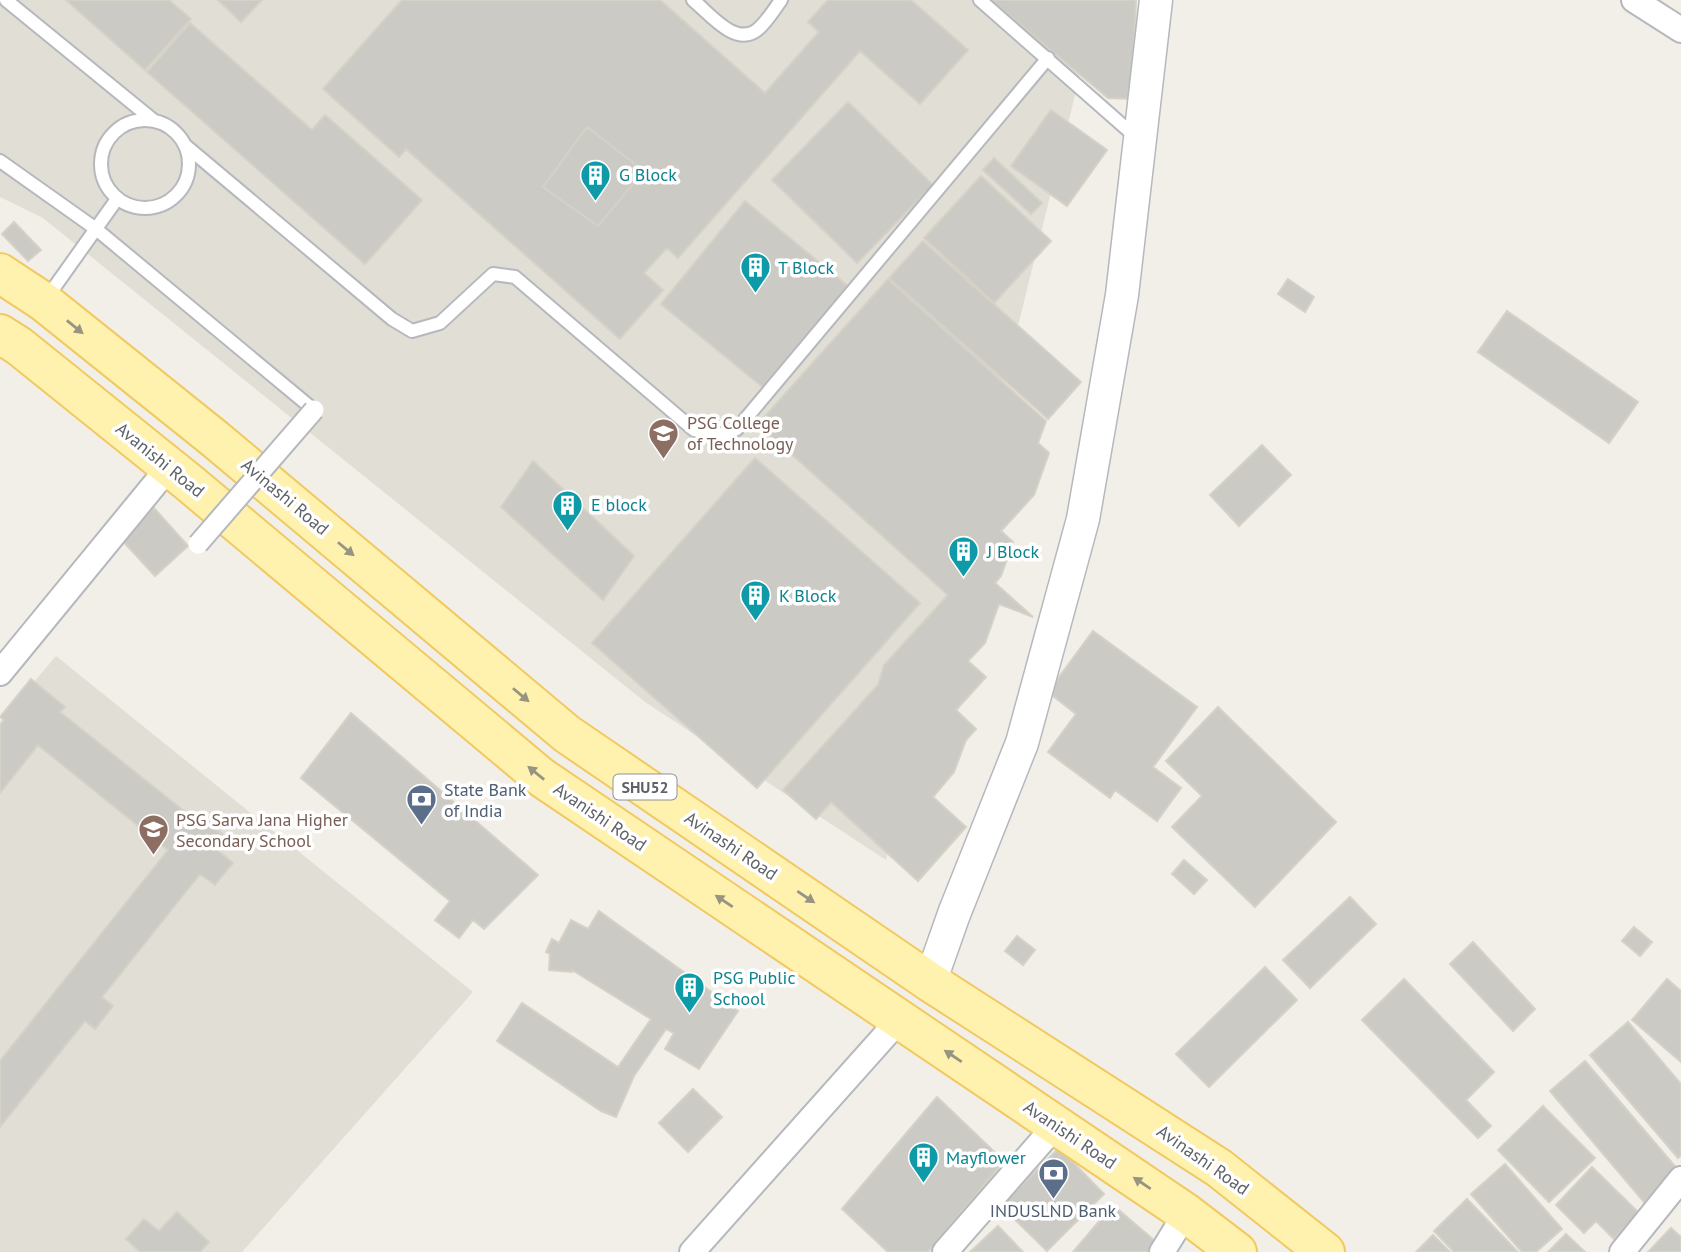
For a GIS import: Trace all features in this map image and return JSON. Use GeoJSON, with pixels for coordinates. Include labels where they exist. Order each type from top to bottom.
{"type":"FeatureCollection","features":[{"type":"Feature","properties":{"kind":"main road","name":"Avinashi Road"},"geometry":{"type":"LineString","coordinates":[[0,273],[44,302],[215,439],[567,734],[930,982],[1219,1168],[1325,1252]]}},
{"type":"Feature","properties":{"kind":"main road","name":"Avanishi Road"},"geometry":{"type":"LineString","coordinates":[[0,334],[19,346],[169,467],[541,777],[1186,1213],[1237,1252]]}},
{"type":"Feature","properties":{"kind":"street"},"geometry":{"type":"LineString","coordinates":[[930,982],[1022,743],[1083,519],[1122,295],[1156,0]]}},
{"type":"Feature","properties":{"kind":"street"},"geometry":{"type":"LineString","coordinates":[[1634,0],[1681,30]]}},
{"type":"Feature","properties":{"kind":"street"},"geometry":{"type":"LineString","coordinates":[[198,544],[314,410]]}},
{"type":"Feature","properties":{"kind":"street"},"geometry":{"type":"LineString","coordinates":[[0,673],[169,467]]}},
{"type":"Feature","properties":{"kind":"street"},"geometry":{"type":"LineString","coordinates":[[692,1252],[899,1020]]}},
{"type":"Feature","properties":{"kind":"street"},"geometry":{"type":"LineString","coordinates":[[945,1252],[1056,1125]]}},
{"type":"Feature","properties":{"kind":"street"},"geometry":{"type":"LineString","coordinates":[[1622,1252],[1681,1179]]}},
{"type":"Feature","properties":{"kind":"street"},"geometry":{"type":"LineString","coordinates":[[1162,1252],[1186,1213]]}},
{"type":"Feature","properties":{"kind":"lane"},"geometry":{"type":"LineString","coordinates":[[6,0],[153,120],[178,134],[186,146],[392,319],[412,331],[440,323],[493,274],[515,277],[694,430],[716,436],[737,429],[1048,58]]}},
{"type":"Feature","properties":{"kind":"lane"},"geometry":{"type":"LineString","coordinates":[[693,0],[735,35],[746,36],[758,29],[781,0]]}},
{"type":"Feature","properties":{"kind":"lane"},"geometry":{"type":"LineString","coordinates":[[980,0],[1140,141]]}},
{"type":"Feature","properties":{"kind":"lane"},"geometry":{"type":"LineString","coordinates":[[153,120],[124,124],[104,145],[102,175],[107,188],[117,199],[144,209],[159,207],[172,200],[183,189],[188,176],[190,161],[186,146]]}},
{"type":"Feature","properties":{"kind":"lane"},"geometry":{"type":"LineString","coordinates":[[0,161],[96,229],[314,410]]}},
{"type":"Feature","properties":{"kind":"lane"},"geometry":{"type":"LineString","coordinates":[[44,302],[117,199]]}},
{"type":"Feature","properties":{"kind":"shaded area","name":"PSG College of Technology"},"geometry":{"type":"Polygon","coordinates":[[[0,0],[1080,0],[1079,79],[886,860],[645,702],[43,218],[0,197],[0,0]]]}},
{"type":"Feature","properties":{"kind":"shaded area","name":"PSG Sarva Jana Higher Secondary School"},"geometry":{"type":"Polygon","coordinates":[[[56,656],[473,992],[242,1252],[0,1252],[0,722],[56,656]]]}},
{"type":"Feature","properties":{"kind":"building"},"geometry":{"type":"Polygon","coordinates":[[[66,0],[169,0],[191,19],[145,70],[66,0]]]}},
{"type":"Feature","properties":{"kind":"building"},"geometry":{"type":"Polygon","coordinates":[[[218,0],[262,0],[241,22],[218,0]]]}},
{"type":"Feature","properties":{"kind":"building","name":"G Block"},"geometry":{"type":"Polygon","coordinates":[[[402,0],[660,0],[765,93],[819,32],[808,22],[828,0],[911,0],[968,50],[920,104],[860,51],[678,258],[667,248],[644,273],[663,290],[620,339],[406,149],[399,157],[323,89],[402,0]]]}},
{"type":"Feature","properties":{"kind":"building"},"geometry":{"type":"Polygon","coordinates":[[[991,0],[1136,0],[1132,99],[1108,98],[991,0]]]}},
{"type":"Feature","properties":{"kind":"building"},"geometry":{"type":"Polygon","coordinates":[[[190,23],[312,130],[325,115],[422,200],[365,264],[147,72],[190,23]]]}},
{"type":"Feature","properties":{"kind":"building"},"geometry":{"type":"Polygon","coordinates":[[[848,102],[933,185],[857,263],[772,180],[848,102]]]}},
{"type":"Feature","properties":{"kind":"building"},"geometry":{"type":"Polygon","coordinates":[[[1051,110],[1107,150],[1067,206],[1011,166],[1051,110]]]}},
{"type":"Feature","properties":{"kind":"building"},"geometry":{"type":"Polygon","coordinates":[[[587,127],[644,171],[598,226],[543,187],[587,127]]]}},
{"type":"Feature","properties":{"kind":"building"},"geometry":{"type":"Polygon","coordinates":[[[994,158],[1042,203],[1031,214],[983,170],[994,158]]]}},
{"type":"Feature","properties":{"kind":"building"},"geometry":{"type":"Polygon","coordinates":[[[981,176],[1051,241],[994,303],[924,238],[981,176]]]}},
{"type":"Feature","properties":{"kind":"building","name":"T Block"},"geometry":{"type":"Polygon","coordinates":[[[745,201],[849,287],[765,389],[661,304],[745,201]]]}},
{"type":"Feature","properties":{"kind":"building"},"geometry":{"type":"Polygon","coordinates":[[[14,222],[41,250],[28,261],[2,234],[14,222]]]}},
{"type":"Feature","properties":{"kind":"building"},"geometry":{"type":"Polygon","coordinates":[[[923,241],[1081,382],[1048,419],[889,278],[923,241]]]}},
{"type":"Feature","properties":{"kind":"building","name":"J Block"},"geometry":{"type":"Polygon","coordinates":[[[888,279],[1046,421],[1038,443],[1049,453],[1034,495],[1001,531],[1013,542],[1001,576],[995,583],[1033,617],[999,604],[985,643],[968,661],[986,677],[956,710],[976,729],[966,740],[954,772],[933,797],[966,827],[918,881],[831,802],[816,819],[783,790],[878,685],[884,665],[948,595],[758,424],[888,279]]]}},
{"type":"Feature","properties":{"kind":"building"},"geometry":{"type":"Polygon","coordinates":[[[1288,279],[1314,297],[1305,312],[1278,294],[1288,279]]]}},
{"type":"Feature","properties":{"kind":"building"},"geometry":{"type":"Polygon","coordinates":[[[1507,311],[1638,402],[1609,443],[1478,352],[1507,311]]]}},
{"type":"Feature","properties":{"kind":"building"},"geometry":{"type":"Polygon","coordinates":[[[1262,445],[1291,475],[1239,526],[1210,495],[1262,445]]]}},
{"type":"Feature","properties":{"kind":"building","name":"K Block"},"geometry":{"type":"Polygon","coordinates":[[[755,458],[920,603],[757,788],[592,643],[755,458]]]}},
{"type":"Feature","properties":{"kind":"building","name":"E block"},"geometry":{"type":"Polygon","coordinates":[[[533,461],[634,556],[603,600],[501,507],[533,461]]]}},
{"type":"Feature","properties":{"kind":"building"},"geometry":{"type":"Polygon","coordinates":[[[154,508],[188,546],[155,576],[120,538],[154,508]]]}},
{"type":"Feature","properties":{"kind":"building"},"geometry":{"type":"Polygon","coordinates":[[[1093,631],[1197,707],[1153,767],[1181,788],[1157,821],[1115,790],[1110,798],[1048,752],[1076,714],[1048,692],[1093,631]]]}},
{"type":"Feature","properties":{"kind":"building"},"geometry":{"type":"Polygon","coordinates":[[[31,679],[65,707],[60,712],[194,819],[197,814],[227,838],[217,850],[233,863],[215,885],[200,874],[102,997],[113,1006],[95,1029],[85,1021],[0,1127],[0,1061],[168,850],[38,745],[0,793],[0,726],[4,720],[0,717],[31,679]]]}},
{"type":"Feature","properties":{"kind":"building"},"geometry":{"type":"Polygon","coordinates":[[[1218,707],[1336,822],[1255,907],[1172,827],[1202,796],[1166,761],[1218,707]]]}},
{"type":"Feature","properties":{"kind":"building","name":"State Bank of India"},"geometry":{"type":"Polygon","coordinates":[[[351,713],[538,875],[484,929],[473,920],[459,938],[435,920],[450,901],[301,778],[351,713]]]}},
{"type":"Feature","properties":{"kind":"building"},"geometry":{"type":"Polygon","coordinates":[[[1184,860],[1207,880],[1194,894],[1172,874],[1184,860]]]}},
{"type":"Feature","properties":{"kind":"building"},"geometry":{"type":"Polygon","coordinates":[[[1350,897],[1376,924],[1310,988],[1283,960],[1350,897]]]}},
{"type":"Feature","properties":{"kind":"building","name":"PSG Public School"},"geometry":{"type":"Polygon","coordinates":[[[599,911],[738,1011],[699,1069],[665,1049],[674,1033],[666,1029],[634,1076],[616,1117],[601,1111],[497,1041],[522,1003],[618,1067],[651,1019],[572,970],[549,970],[550,954],[546,952],[552,939],[559,943],[571,920],[588,929],[599,911]]]}},
{"type":"Feature","properties":{"kind":"building"},"geometry":{"type":"Polygon","coordinates":[[[1634,927],[1652,942],[1640,956],[1622,941],[1634,927]]]}},
{"type":"Feature","properties":{"kind":"building"},"geometry":{"type":"Polygon","coordinates":[[[1017,936],[1035,950],[1023,965],[1005,951],[1017,936]]]}},
{"type":"Feature","properties":{"kind":"building"},"geometry":{"type":"Polygon","coordinates":[[[1473,942],[1535,1009],[1513,1031],[1450,964],[1473,942]]]}},
{"type":"Feature","properties":{"kind":"building"},"geometry":{"type":"Polygon","coordinates":[[[1265,967],[1297,1000],[1209,1087],[1176,1054],[1265,967]]]}},
{"type":"Feature","properties":{"kind":"building"},"geometry":{"type":"Polygon","coordinates":[[[1404,979],[1494,1072],[1466,1100],[1491,1126],[1478,1138],[1362,1020],[1404,979]]]}},
{"type":"Feature","properties":{"kind":"building"},"geometry":{"type":"Polygon","coordinates":[[[1667,979],[1681,991],[1681,1062],[1632,1020],[1667,979]]]}},
{"type":"Feature","properties":{"kind":"building"},"geometry":{"type":"Polygon","coordinates":[[[1628,1022],[1681,1084],[1681,1155],[1678,1158],[1590,1055],[1628,1022]]]}},
{"type":"Feature","properties":{"kind":"building"},"geometry":{"type":"Polygon","coordinates":[[[1585,1061],[1679,1171],[1644,1202],[1550,1091],[1585,1061]]]}},
{"type":"Feature","properties":{"kind":"building"},"geometry":{"type":"Polygon","coordinates":[[[693,1089],[722,1117],[688,1152],[659,1123],[693,1089]]]}},
{"type":"Feature","properties":{"kind":"building","name":"Mayflower"},"geometry":{"type":"Polygon","coordinates":[[[937,1097],[1004,1161],[928,1252],[888,1252],[842,1209],[937,1097]]]}},
{"type":"Feature","properties":{"kind":"building"},"geometry":{"type":"Polygon","coordinates":[[[1543,1106],[1595,1158],[1549,1202],[1498,1150],[1543,1106]]]}},
{"type":"Feature","properties":{"kind":"building","name":"INDUSLND Bank"},"geometry":{"type":"Polygon","coordinates":[[[1059,1148],[1104,1194],[1047,1251],[1001,1206],[1059,1148]]]}},
{"type":"Feature","properties":{"kind":"building"},"geometry":{"type":"Polygon","coordinates":[[[1505,1164],[1562,1229],[1536,1252],[1522,1252],[1471,1194],[1505,1164]]]}},
{"type":"Feature","properties":{"kind":"building"},"geometry":{"type":"Polygon","coordinates":[[[1592,1167],[1639,1213],[1614,1239],[1596,1221],[1584,1233],[1556,1205],[1592,1167]]]}},
{"type":"Feature","properties":{"kind":"building"},"geometry":{"type":"Polygon","coordinates":[[[1467,1199],[1518,1252],[1454,1252],[1434,1231],[1467,1199]]]}},
{"type":"Feature","properties":{"kind":"building"},"geometry":{"type":"Polygon","coordinates":[[[1113,1205],[1156,1242],[1148,1252],[1073,1252],[1113,1205]]]}},
{"type":"Feature","properties":{"kind":"building"},"geometry":{"type":"Polygon","coordinates":[[[177,1212],[209,1242],[200,1252],[140,1252],[126,1239],[144,1219],[159,1231],[177,1212]]]}},
{"type":"Feature","properties":{"kind":"building"},"geometry":{"type":"Polygon","coordinates":[[[998,1226],[1023,1252],[970,1252],[998,1226]]]}},
{"type":"Feature","properties":{"kind":"building"},"geometry":{"type":"Polygon","coordinates":[[[1671,1228],[1681,1237],[1681,1252],[1648,1252],[1671,1228]]]}},
{"type":"Feature","properties":{"kind":"building"},"geometry":{"type":"Polygon","coordinates":[[[1566,1234],[1585,1252],[1548,1252],[1566,1234]]]}},
{"type":"Feature","properties":{"kind":"building"},"geometry":{"type":"Polygon","coordinates":[[[1433,1235],[1450,1252],[1416,1252],[1433,1235]]]}},
{"type":"Feature","properties":{"kind":"place","name":"G Block"},"geometry":{"type":"Point","coordinates":[596,202]}},
{"type":"Feature","properties":{"kind":"place","name":"T Block"},"geometry":{"type":"Point","coordinates":[755,295]}},
{"type":"Feature","properties":{"kind":"place","name":"PSG College of Technology"},"geometry":{"type":"Point","coordinates":[664,460]}},
{"type":"Feature","properties":{"kind":"place","name":"E block"},"geometry":{"type":"Point","coordinates":[568,532]}},
{"type":"Feature","properties":{"kind":"place","name":"J Block"},"geometry":{"type":"Point","coordinates":[964,579]}},
{"type":"Feature","properties":{"kind":"place","name":"K Block"},"geometry":{"type":"Point","coordinates":[756,623]}},
{"type":"Feature","properties":{"kind":"place","name":"State Bank of India"},"geometry":{"type":"Point","coordinates":[421,827]}},
{"type":"Feature","properties":{"kind":"place","name":"PSG Sarva Jana Higher Secondary School"},"geometry":{"type":"Point","coordinates":[153,857]}},
{"type":"Feature","properties":{"kind":"place","name":"PSG Public School"},"geometry":{"type":"Point","coordinates":[690,1015]}},
{"type":"Feature","properties":{"kind":"place","name":"Mayflower"},"geometry":{"type":"Point","coordinates":[923,1185]}},
{"type":"Feature","properties":{"kind":"place","name":"INDUSLND Bank"},"geometry":{"type":"Point","coordinates":[1053,1200]}}]}
